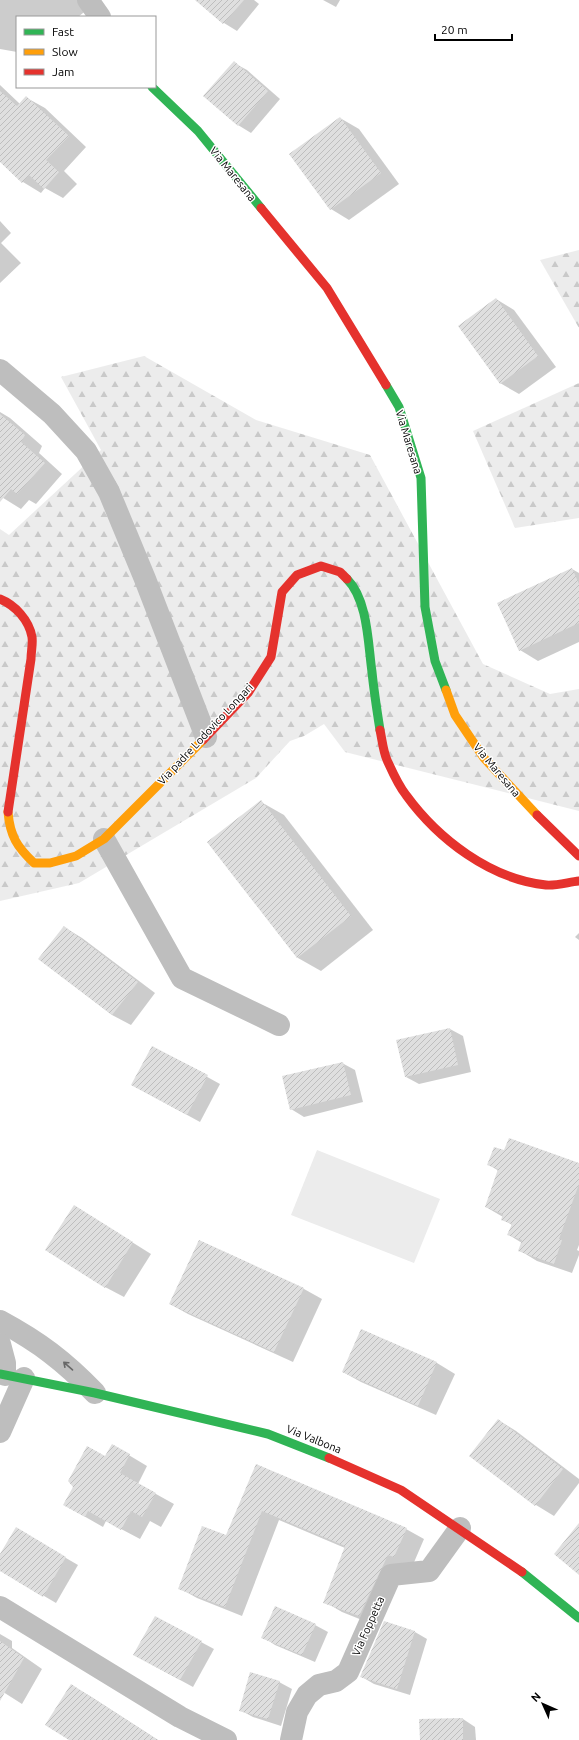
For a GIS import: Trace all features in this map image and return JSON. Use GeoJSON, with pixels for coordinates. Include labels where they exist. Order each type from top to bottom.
{"type":"FeatureCollection","features":[{"type":"Feature","properties":{"kind":"street"},"geometry":{"type":"LineString","coordinates":[[88,0],[99,16]]}},
{"type":"Feature","properties":{"kind":"street","name":"Via Maresana"},"geometry":{"type":"LineString","coordinates":[[153,88],[198,131],[327,288],[399,407],[412,442],[420,478],[427,615],[436,661],[455,714],[484,758],[523,801],[579,856]]}},
{"type":"Feature","properties":{"kind":"street"},"geometry":{"type":"LineString","coordinates":[[0,370],[52,414],[90,457],[109,492],[145,579],[206,737]]}},
{"type":"Feature","properties":{"kind":"street","name":"Via padre Lodovico Longari"},"geometry":{"type":"LineString","coordinates":[[0,599],[8,602],[21,613],[31,634],[30,659],[8,813],[11,835],[18,848],[34,863],[50,863],[76,856],[104,839],[206,737],[248,693],[271,657],[282,592],[297,575],[321,566],[340,572],[353,585],[360,602],[366,624],[376,707],[386,758],[405,794],[433,826],[454,846],[486,866],[519,880],[547,884],[579,881]]}},
{"type":"Feature","properties":{"kind":"street"},"geometry":{"type":"LineString","coordinates":[[104,839],[182,978],[279,1024]]}},
{"type":"Feature","properties":{"kind":"street"},"geometry":{"type":"LineString","coordinates":[[0,1321],[26,1335],[48,1350],[70,1368],[95,1393]]}},
{"type":"Feature","properties":{"kind":"street"},"geometry":{"type":"LineString","coordinates":[[0,1344],[10,1376],[0,1432]]}},
{"type":"Feature","properties":{"kind":"street","name":"Via Valbona"},"geometry":{"type":"LineString","coordinates":[[10,1376],[95,1393],[268,1434],[314,1451],[402,1490],[514,1565],[579,1618]]}},
{"type":"Feature","properties":{"kind":"street","name":"Via Foppetta"},"geometry":{"type":"LineString","coordinates":[[291,1740],[298,1712],[307,1695],[319,1685],[336,1681],[348,1672],[391,1575],[429,1571],[460,1528]]}},
{"type":"Feature","properties":{"kind":"street"},"geometry":{"type":"LineString","coordinates":[[0,1608],[180,1717],[226,1740]]}},
{"type":"Feature","properties":{"kind":"green space"},"geometry":{"type":"Polygon","coordinates":[[[579,250],[579,328],[540,260],[579,250]]]}},
{"type":"Feature","properties":{"kind":"green space"},"geometry":{"type":"Polygon","coordinates":[[[144,356],[256,420],[370,455],[483,664],[550,694],[579,689],[579,811],[345,752],[324,724],[304,736],[290,741],[256,778],[79,883],[0,901],[0,529],[9,535],[101,450],[61,377],[144,356]]]}},
{"type":"Feature","properties":{"kind":"green space"},"geometry":{"type":"Polygon","coordinates":[[[579,383],[579,518],[515,528],[473,431],[579,383]]]}},
{"type":"Feature","properties":{"kind":"green space"},"geometry":{"type":"Polygon","coordinates":[[[317,1150],[440,1199],[414,1263],[291,1215],[317,1150]]]}},
{"type":"Feature","properties":{"kind":"building"},"geometry":{"type":"Polygon","coordinates":[[[195,0],[244,0],[223,24],[195,0]]]}},
{"type":"Feature","properties":{"kind":"building"},"geometry":{"type":"Polygon","coordinates":[[[234,61],[268,91],[238,126],[203,96],[234,61]]]}},
{"type":"Feature","properties":{"kind":"building"},"geometry":{"type":"Polygon","coordinates":[[[0,91],[17,106],[26,96],[69,136],[46,160],[59,172],[44,189],[29,175],[22,183],[0,162],[0,91]]]}},
{"type":"Feature","properties":{"kind":"building"},"geometry":{"type":"Polygon","coordinates":[[[340,117],[381,173],[330,210],[289,154],[340,117]]]}},
{"type":"Feature","properties":{"kind":"building"},"geometry":{"type":"Polygon","coordinates":[[[496,298],[538,356],[500,384],[458,326],[496,298]]]}},
{"type":"Feature","properties":{"kind":"building"},"geometry":{"type":"Polygon","coordinates":[[[0,414],[25,435],[21,442],[45,463],[17,494],[11,489],[0,502],[0,414]]]}},
{"type":"Feature","properties":{"kind":"building"},"geometry":{"type":"Polygon","coordinates":[[[572,568],[579,584],[579,623],[519,651],[497,603],[572,568]]]}},
{"type":"Feature","properties":{"kind":"building"},"geometry":{"type":"Polygon","coordinates":[[[261,800],[351,916],[297,958],[207,842],[261,800]]]}},
{"type":"Feature","properties":{"kind":"building"},"geometry":{"type":"Polygon","coordinates":[[[64,926],[138,982],[112,1015],[38,959],[64,926]]]}},
{"type":"Feature","properties":{"kind":"building"},"geometry":{"type":"Polygon","coordinates":[[[450,1028],[458,1065],[405,1077],[396,1040],[450,1028]]]}},
{"type":"Feature","properties":{"kind":"building"},"geometry":{"type":"Polygon","coordinates":[[[152,1046],[208,1075],[187,1115],[131,1085],[152,1046]]]}},
{"type":"Feature","properties":{"kind":"building"},"geometry":{"type":"Polygon","coordinates":[[[343,1062],[351,1095],[290,1110],[282,1076],[343,1062]]]}},
{"type":"Feature","properties":{"kind":"building"},"geometry":{"type":"Polygon","coordinates":[[[509,1138],[579,1163],[579,1184],[559,1239],[562,1240],[554,1264],[518,1251],[522,1240],[507,1235],[512,1224],[501,1220],[503,1214],[485,1207],[498,1169],[487,1165],[494,1147],[504,1150],[509,1138]]]}},
{"type":"Feature","properties":{"kind":"building"},"geometry":{"type":"Polygon","coordinates":[[[74,1205],[133,1242],[105,1288],[45,1250],[74,1205]]]}},
{"type":"Feature","properties":{"kind":"building"},"geometry":{"type":"Polygon","coordinates":[[[199,1240],[304,1288],[274,1352],[169,1304],[199,1240]]]}},
{"type":"Feature","properties":{"kind":"building"},"geometry":{"type":"Polygon","coordinates":[[[361,1329],[437,1362],[418,1406],[342,1372],[361,1329]]]}},
{"type":"Feature","properties":{"kind":"building"},"geometry":{"type":"Polygon","coordinates":[[[498,1419],[563,1469],[535,1506],[469,1456],[498,1419]]]}},
{"type":"Feature","properties":{"kind":"building"},"geometry":{"type":"Polygon","coordinates":[[[112,1444],[130,1454],[120,1473],[156,1493],[142,1517],[131,1511],[121,1530],[88,1511],[85,1517],[63,1505],[73,1487],[68,1481],[87,1446],[105,1456],[112,1444]]]}},
{"type":"Feature","properties":{"kind":"building"},"geometry":{"type":"Polygon","coordinates":[[[256,1464],[407,1528],[394,1557],[388,1555],[359,1616],[323,1603],[345,1546],[262,1511],[225,1607],[178,1589],[202,1526],[226,1535],[256,1464]]]}},
{"type":"Feature","properties":{"kind":"building"},"geometry":{"type":"Polygon","coordinates":[[[579,1523],[579,1575],[554,1554],[579,1523]]]}},
{"type":"Feature","properties":{"kind":"building"},"geometry":{"type":"Polygon","coordinates":[[[16,1527],[66,1557],[43,1597],[0,1571],[0,1554],[16,1527]]]}},
{"type":"Feature","properties":{"kind":"building"},"geometry":{"type":"Polygon","coordinates":[[[275,1606],[316,1624],[302,1655],[261,1638],[275,1606]]]}},
{"type":"Feature","properties":{"kind":"building"},"geometry":{"type":"Polygon","coordinates":[[[155,1616],[202,1641],[180,1680],[133,1655],[155,1616]]]}},
{"type":"Feature","properties":{"kind":"building"},"geometry":{"type":"Polygon","coordinates":[[[384,1621],[415,1631],[397,1689],[360,1677],[384,1621]]]}},
{"type":"Feature","properties":{"kind":"building"},"geometry":{"type":"Polygon","coordinates":[[[0,1641],[24,1658],[0,1701],[0,1641]]]}},
{"type":"Feature","properties":{"kind":"building"},"geometry":{"type":"Polygon","coordinates":[[[250,1672],[280,1681],[268,1719],[239,1711],[250,1672]]]}},
{"type":"Feature","properties":{"kind":"building"},"geometry":{"type":"Polygon","coordinates":[[[71,1684],[158,1740],[69,1740],[45,1725],[71,1684]]]}},
{"type":"Feature","properties":{"kind":"building"},"geometry":{"type":"Polygon","coordinates":[[[463,1718],[463,1740],[420,1740],[419,1719],[463,1718]]]}},
{"type":"Feature","properties":{"kind":"traffic: fast"},"geometry":{"type":"LineString","coordinates":[[153,88],[198,131],[261,208]]}},
{"type":"Feature","properties":{"kind":"traffic: fast"},"geometry":{"type":"LineString","coordinates":[[386,385],[399,407],[421,478],[425,607],[435,661],[446,690]]}},
{"type":"Feature","properties":{"kind":"traffic: fast"},"geometry":{"type":"LineString","coordinates":[[347,579],[359,598],[366,623],[380,730]]}},
{"type":"Feature","properties":{"kind":"traffic: fast"},"geometry":{"type":"LineString","coordinates":[[0,1374],[95,1393],[268,1434],[329,1458]]}},
{"type":"Feature","properties":{"kind":"traffic: fast"},"geometry":{"type":"LineString","coordinates":[[522,1572],[579,1618]]}},
{"type":"Feature","properties":{"kind":"traffic: slow"},"geometry":{"type":"LineString","coordinates":[[446,690],[455,715],[484,758],[537,815]]}},
{"type":"Feature","properties":{"kind":"traffic: slow"},"geometry":{"type":"LineString","coordinates":[[8,812],[15,840],[23,852],[34,863],[50,863],[76,856],[104,839],[203,740]]}},
{"type":"Feature","properties":{"kind":"traffic: jam"},"geometry":{"type":"LineString","coordinates":[[261,208],[327,288],[386,385]]}},
{"type":"Feature","properties":{"kind":"traffic: jam"},"geometry":{"type":"LineString","coordinates":[[203,740],[248,693],[271,657],[282,592],[297,575],[321,566],[340,572],[347,579]]}},
{"type":"Feature","properties":{"kind":"traffic: jam"},"geometry":{"type":"LineString","coordinates":[[0,599],[11,605],[25,619],[32,637],[31,659],[8,812]]}},
{"type":"Feature","properties":{"kind":"traffic: jam"},"geometry":{"type":"LineString","coordinates":[[380,730],[386,756],[400,787],[434,827],[467,854],[505,875],[525,881],[546,885],[579,881]]}},
{"type":"Feature","properties":{"kind":"traffic: jam"},"geometry":{"type":"LineString","coordinates":[[537,815],[579,856]]}},
{"type":"Feature","properties":{"kind":"traffic: jam"},"geometry":{"type":"LineString","coordinates":[[329,1458],[401,1490],[522,1572]]}}]}
